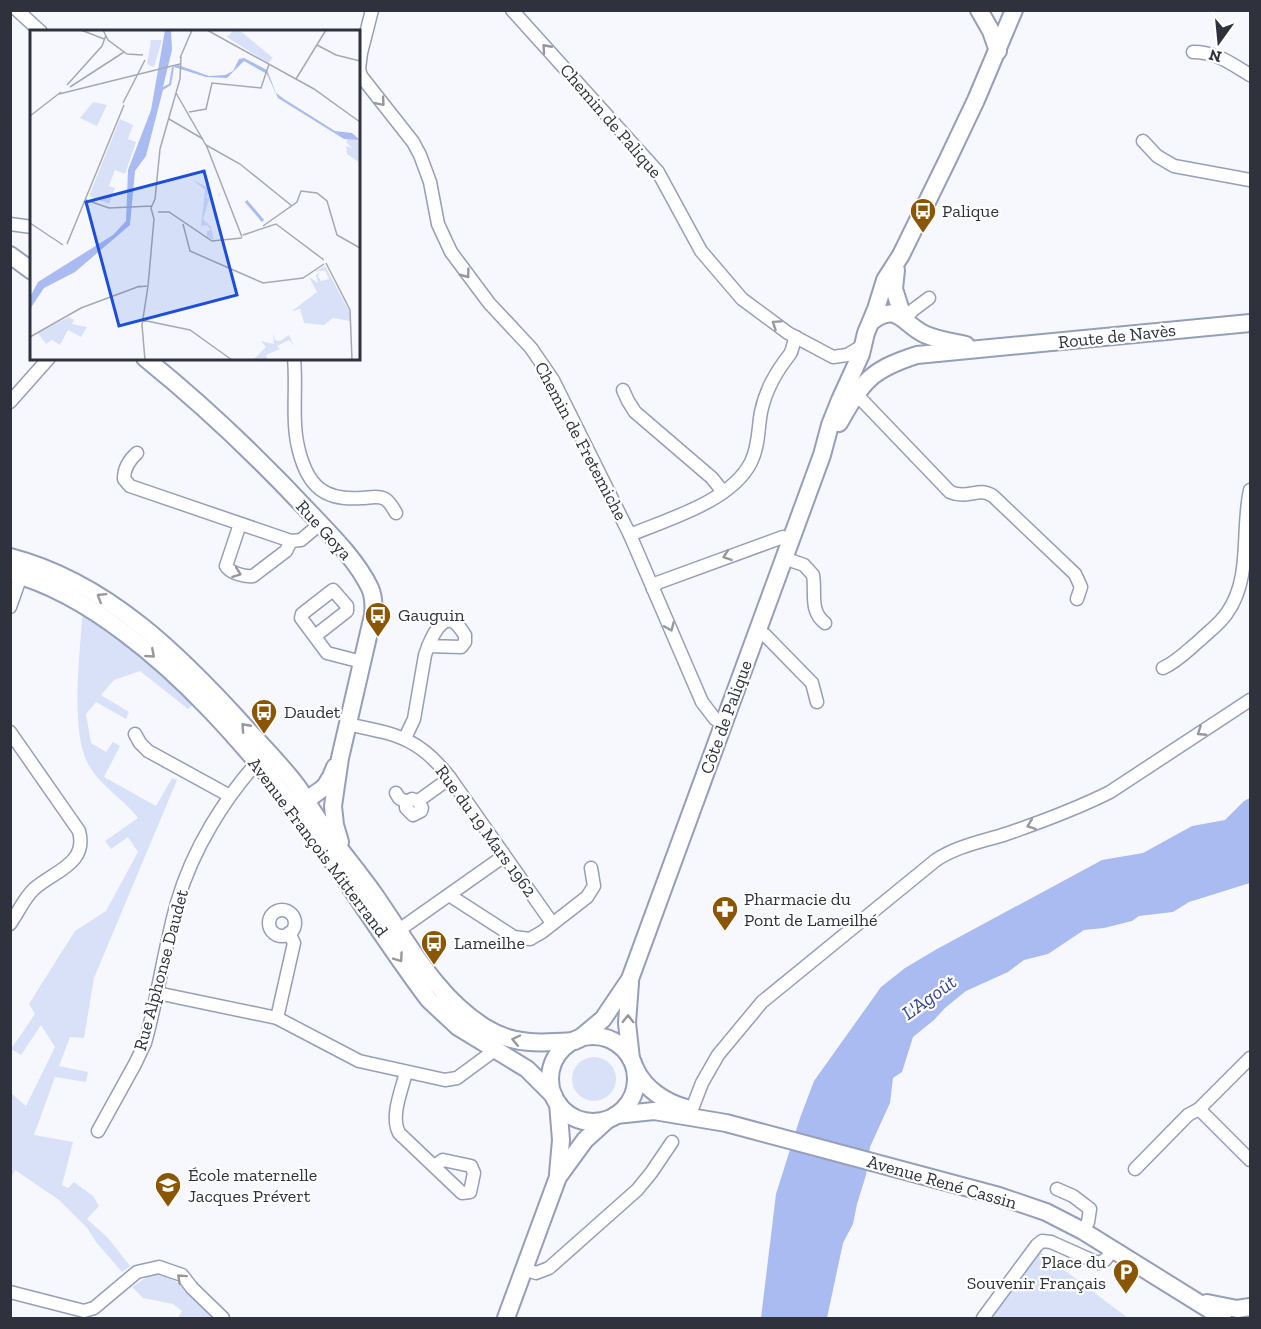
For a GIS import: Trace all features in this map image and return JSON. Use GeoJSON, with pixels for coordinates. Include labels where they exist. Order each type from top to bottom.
{"type":"FeatureCollection","features":[{"type":"Feature","properties":{"kind":"main road"},"geometry":{"type":"LineString","coordinates":[[980,12],[1000,21],[1013,13]]}},
{"type":"Feature","properties":{"kind":"main road"},"geometry":{"type":"LineString","coordinates":[[980,12],[991,31],[998,51]]}},
{"type":"Feature","properties":{"kind":"main road"},"geometry":{"type":"LineString","coordinates":[[822,455],[830,425],[856,368],[885,280],[901,255],[958,139],[1013,13]]}},
{"type":"Feature","properties":{"kind":"main road"},"geometry":{"type":"LineString","coordinates":[[10,255],[30,270]]}},
{"type":"Feature","properties":{"kind":"main road"},"geometry":{"type":"LineString","coordinates":[[822,455],[870,376],[905,358],[913,346],[915,339],[894,289],[901,255]]}},
{"type":"Feature","properties":{"kind":"main road"},"geometry":{"type":"LineString","coordinates":[[871,322],[886,314],[895,314],[932,338],[984,348]]}},
{"type":"Feature","properties":{"kind":"main road","name":"Route de Navès"},"geometry":{"type":"LineString","coordinates":[[898,361],[917,355],[1251,323]]}},
{"type":"Feature","properties":{"kind":"main road"},"geometry":{"type":"LineString","coordinates":[[864,342],[876,359],[891,363],[898,361]]}},
{"type":"Feature","properties":{"kind":"main road","name":"Rue Goya"},"geometry":{"type":"LineString","coordinates":[[148,360],[236,436],[320,524],[355,565],[371,591],[373,615],[347,724],[333,806],[336,830],[347,856]]}},
{"type":"Feature","properties":{"kind":"main road","name":"Côte de Palique"},"geometry":{"type":"LineString","coordinates":[[577,1040],[603,1019],[630,979],[719,721],[757,633],[784,558],[787,538],[822,455]]}},
{"type":"Feature","properties":{"kind":"main road","name":"Avenue François Mitterrand"},"geometry":{"type":"LineString","coordinates":[[10,557],[39,565],[95,594],[138,623],[191,670],[347,856],[443,991],[456,1005],[480,1024],[506,1038],[524,1042],[577,1040]]}},
{"type":"Feature","properties":{"kind":"main road","name":"Avenue François Mitterrand"},"geometry":{"type":"LineString","coordinates":[[16,574],[49,586],[110,622],[147,650],[262,757],[306,792],[306,809],[429,1000],[458,1027],[526,1069],[556,1099]]}},
{"type":"Feature","properties":{"kind":"main road","name":"Rue Goya"},"geometry":{"type":"LineString","coordinates":[[306,809],[328,783],[340,758]]}},
{"type":"Feature","properties":{"kind":"main road"},"geometry":{"type":"LineString","coordinates":[[306,809],[323,814],[333,806]]}},
{"type":"Feature","properties":{"kind":"main road","name":"Côte de Palique"},"geometry":{"type":"LineString","coordinates":[[630,979],[627,1023],[633,1063]]}},
{"type":"Feature","properties":{"kind":"main road"},"geometry":{"type":"LineString","coordinates":[[506,1318],[558,1177],[561,1140],[556,1099],[551,1083],[551,1070],[556,1058],[564,1048],[577,1040],[591,1036],[614,1042],[624,1049],[633,1063],[636,1078],[631,1099],[585,1140],[558,1177]]}},
{"type":"Feature","properties":{"kind":"main road","name":"Avenue René Cassin"},"geometry":{"type":"LineString","coordinates":[[633,1063],[639,1078],[654,1092],[674,1104],[726,1123]]}},
{"type":"Feature","properties":{"kind":"main road"},"geometry":{"type":"LineString","coordinates":[[556,1099],[567,1113],[580,1120],[593,1122],[612,1117]]}},
{"type":"Feature","properties":{"kind":"main road","name":"Avenue René Cassin"},"geometry":{"type":"LineString","coordinates":[[612,1117],[654,1110],[726,1123],[999,1196],[1046,1212],[1083,1231],[1146,1271]]}},
{"type":"Feature","properties":{"kind":"main road"},"geometry":{"type":"LineString","coordinates":[[1146,1271],[1223,1318]]}},
{"type":"Feature","properties":{"kind":"main road"},"geometry":{"type":"LineString","coordinates":[[1146,1271],[1180,1303],[1203,1318]]}},
{"type":"Feature","properties":{"kind":"main road"},"geometry":{"type":"LineString","coordinates":[[1192,1299],[1225,1308],[1251,1307]]}},
{"type":"Feature","properties":{"kind":"street"},"geometry":{"type":"LineString","coordinates":[[17,10],[39,30]]}},
{"type":"Feature","properties":{"kind":"street","name":"Chemin de Fretemiche"},"geometry":{"type":"LineString","coordinates":[[372,10],[360,63],[363,79],[395,118],[420,155],[430,182],[438,224],[451,252],[483,296],[531,348],[546,370],[630,535],[699,695],[719,721]]}},
{"type":"Feature","properties":{"kind":"street","name":"Chemin de Palique"},"geometry":{"type":"LineString","coordinates":[[512,10],[658,172],[701,251],[731,288],[752,308],[796,337],[837,358],[854,352],[864,342]]}},
{"type":"Feature","properties":{"kind":"street"},"geometry":{"type":"LineString","coordinates":[[1193,52],[1217,55],[1251,75]]}},
{"type":"Feature","properties":{"kind":"street"},"geometry":{"type":"LineString","coordinates":[[1143,141],[1157,156],[1174,166],[1251,180]]}},
{"type":"Feature","properties":{"kind":"street"},"geometry":{"type":"LineString","coordinates":[[10,224],[30,227]]}},
{"type":"Feature","properties":{"kind":"street"},"geometry":{"type":"LineString","coordinates":[[906,320],[929,298]]}},
{"type":"Feature","properties":{"kind":"street"},"geometry":{"type":"LineString","coordinates":[[630,535],[700,505],[736,482],[751,463],[755,453],[761,411],[769,387],[775,373],[791,351],[796,337]]}},
{"type":"Feature","properties":{"kind":"street"},"geometry":{"type":"LineString","coordinates":[[10,402],[47,360]]}},
{"type":"Feature","properties":{"kind":"street"},"geometry":{"type":"LineString","coordinates":[[294,360],[294,419],[297,440],[304,468],[316,488],[353,499],[381,497],[396,513]]}},
{"type":"Feature","properties":{"kind":"street"},"geometry":{"type":"LineString","coordinates":[[623,390],[636,412],[712,478],[723,492]]}},
{"type":"Feature","properties":{"kind":"street"},"geometry":{"type":"LineString","coordinates":[[857,395],[950,492],[965,496],[981,492],[989,493],[1020,520],[1076,574],[1081,587],[1077,599]]}},
{"type":"Feature","properties":{"kind":"street"},"geometry":{"type":"LineString","coordinates":[[137,453],[128,463],[124,475],[124,479],[130,486],[291,541],[301,540],[320,524]]}},
{"type":"Feature","properties":{"kind":"street"},"geometry":{"type":"LineString","coordinates":[[300,503],[316,488]]}},
{"type":"Feature","properties":{"kind":"street"},"geometry":{"type":"LineString","coordinates":[[1163,668],[1177,660],[1218,623],[1225,616],[1236,596],[1242,572],[1251,490]]}},
{"type":"Feature","properties":{"kind":"street"},"geometry":{"type":"LineString","coordinates":[[240,524],[226,566],[230,570],[247,576],[253,576],[286,551],[291,541]]}},
{"type":"Feature","properties":{"kind":"street"},"geometry":{"type":"LineString","coordinates":[[654,589],[657,583],[787,538]]}},
{"type":"Feature","properties":{"kind":"street"},"geometry":{"type":"LineString","coordinates":[[784,558],[804,565],[813,575],[814,607],[820,619],[825,622]]}},
{"type":"Feature","properties":{"kind":"street"},"geometry":{"type":"LineString","coordinates":[[10,607],[16,574]]}},
{"type":"Feature","properties":{"kind":"street"},"geometry":{"type":"LineString","coordinates":[[757,633],[765,635],[812,683],[817,702]]}},
{"type":"Feature","properties":{"kind":"street"},"geometry":{"type":"LineString","coordinates":[[315,636],[329,654],[362,662]]}},
{"type":"Feature","properties":{"kind":"street"},"geometry":{"type":"LineString","coordinates":[[405,738],[414,719],[428,646]]}},
{"type":"Feature","properties":{"kind":"street"},"geometry":{"type":"LineString","coordinates":[[692,1109],[702,1083],[718,1055],[762,1002],[936,860],[948,852],[1024,828],[1086,804],[1110,792],[1251,700]]}},
{"type":"Feature","properties":{"kind":"street","name":"Rue du 19 Mars 1962"},"geometry":{"type":"LineString","coordinates":[[347,724],[405,738],[429,755],[450,778],[552,923]]}},
{"type":"Feature","properties":{"kind":"street"},"geometry":{"type":"LineString","coordinates":[[10,732],[79,831],[81,847],[74,860],[30,893],[10,924]]}},
{"type":"Feature","properties":{"kind":"street"},"geometry":{"type":"LineString","coordinates":[[135,734],[148,751],[230,796]]}},
{"type":"Feature","properties":{"kind":"street","name":"Rue Alphonse Daudet"},"geometry":{"type":"LineString","coordinates":[[98,1131],[110,1114],[114,1101],[145,1043],[184,884],[203,842],[230,796],[262,757]]}},
{"type":"Feature","properties":{"kind":"street"},"geometry":{"type":"LineString","coordinates":[[396,793],[399,798],[412,802],[450,778]]}},
{"type":"Feature","properties":{"kind":"street"},"geometry":{"type":"LineString","coordinates":[[399,930],[504,856]]}},
{"type":"Feature","properties":{"kind":"street"},"geometry":{"type":"LineString","coordinates":[[449,895],[520,939],[534,937],[591,892],[594,886],[591,868]]}},
{"type":"Feature","properties":{"kind":"street"},"geometry":{"type":"LineString","coordinates":[[276,1018],[294,943],[289,933]]}},
{"type":"Feature","properties":{"kind":"street"},"geometry":{"type":"LineString","coordinates":[[157,993],[276,1018],[359,1061],[451,1080],[495,1050]]}},
{"type":"Feature","properties":{"kind":"street"},"geometry":{"type":"LineString","coordinates":[[1135,1169],[1188,1115],[1199,1109],[1251,1058]]}},
{"type":"Feature","properties":{"kind":"street"},"geometry":{"type":"LineString","coordinates":[[406,1072],[396,1126],[399,1133],[434,1166]]}},
{"type":"Feature","properties":{"kind":"street"},"geometry":{"type":"LineString","coordinates":[[1199,1109],[1251,1160]]}},
{"type":"Feature","properties":{"kind":"street"},"geometry":{"type":"LineString","coordinates":[[524,1269],[536,1274],[549,1268],[637,1190],[672,1142]]}},
{"type":"Feature","properties":{"kind":"street"},"geometry":{"type":"LineString","coordinates":[[1057,1189],[1073,1196],[1090,1209],[1088,1222],[1083,1231]]}},
{"type":"Feature","properties":{"kind":"street"},"geometry":{"type":"LineString","coordinates":[[983,1318],[1042,1241],[1051,1242],[1098,1263],[1105,1260],[1113,1250]]}},
{"type":"Feature","properties":{"kind":"street"},"geometry":{"type":"LineString","coordinates":[[10,1292],[84,1311],[94,1308],[137,1272],[159,1267],[182,1275],[223,1318]]}},
{"type":"Feature","properties":{"kind":"shaded area"},"geometry":{"type":"Polygon","coordinates":[[[85,612],[144,655],[194,704],[188,709],[140,671],[114,680],[101,695],[129,712],[126,719],[96,702],[86,714],[91,743],[106,752],[113,742],[120,746],[104,777],[156,806],[172,778],[177,780],[94,978],[84,1038],[70,1037],[59,1066],[88,1072],[86,1082],[55,1077],[34,1135],[73,1142],[62,1185],[68,1188],[74,1182],[93,1196],[99,1206],[87,1219],[108,1238],[130,1266],[122,1272],[88,1229],[59,1200],[15,1170],[11,1178],[11,1093],[26,1106],[55,1047],[41,1025],[21,1055],[11,1049],[35,1014],[29,1004],[75,931],[106,911],[138,852],[128,837],[111,849],[105,841],[138,818],[93,772],[82,750],[78,713],[78,672],[82,618],[85,612]]]}},
{"type":"Feature","properties":{"kind":"shaded area"},"geometry":{"type":"Polygon","coordinates":[[[594,1057],[609,1064],[616,1079],[609,1094],[594,1101],[579,1094],[572,1079],[579,1064],[594,1057]]]}},
{"type":"Feature","properties":{"kind":"shaded area"},"geometry":{"type":"Polygon","coordinates":[[[1039,1251],[1128,1318],[988,1318],[1039,1251]]]}},
{"type":"Feature","properties":{"kind":"shaded area"},"geometry":{"type":"Polygon","coordinates":[[[150,1275],[169,1278],[186,1289],[214,1318],[178,1318],[182,1311],[173,1304],[143,1298],[132,1287],[150,1275]]]}},
{"type":"Feature","properties":{"kind":"water","name":"L'Agoût"},"geometry":{"type":"Polygon","coordinates":[[[1250,798],[1250,883],[1189,902],[1173,912],[1139,916],[1132,921],[1084,930],[1048,954],[1024,960],[1008,972],[966,991],[913,1037],[902,1072],[893,1078],[890,1103],[870,1147],[866,1175],[853,1224],[843,1243],[827,1318],[761,1318],[776,1194],[800,1118],[814,1081],[881,987],[905,968],[937,949],[1102,860],[1143,853],[1192,826],[1225,820],[1250,798]]]}},
{"type":"Feature","properties":{"kind":"place","name":"Palique"},"geometry":{"type":"Point","coordinates":[923,234]}},
{"type":"Feature","properties":{"kind":"place","name":"Gauguin"},"geometry":{"type":"Point","coordinates":[378,638]}},
{"type":"Feature","properties":{"kind":"place","name":"Daudet"},"geometry":{"type":"Point","coordinates":[264,735]}},
{"type":"Feature","properties":{"kind":"place","name":"Pharmacie du Pont de Lameilhé"},"geometry":{"type":"Point","coordinates":[725,932]}},
{"type":"Feature","properties":{"kind":"place","name":"Lameilhe"},"geometry":{"type":"Point","coordinates":[434,966]}},
{"type":"Feature","properties":{"kind":"place","name":"École maternelle Jacques Prévert"},"geometry":{"type":"Point","coordinates":[168,1208]}},
{"type":"Feature","properties":{"kind":"place","name":"Place du Souvenir Français"},"geometry":{"type":"Point","coordinates":[1126,1295]}}]}
